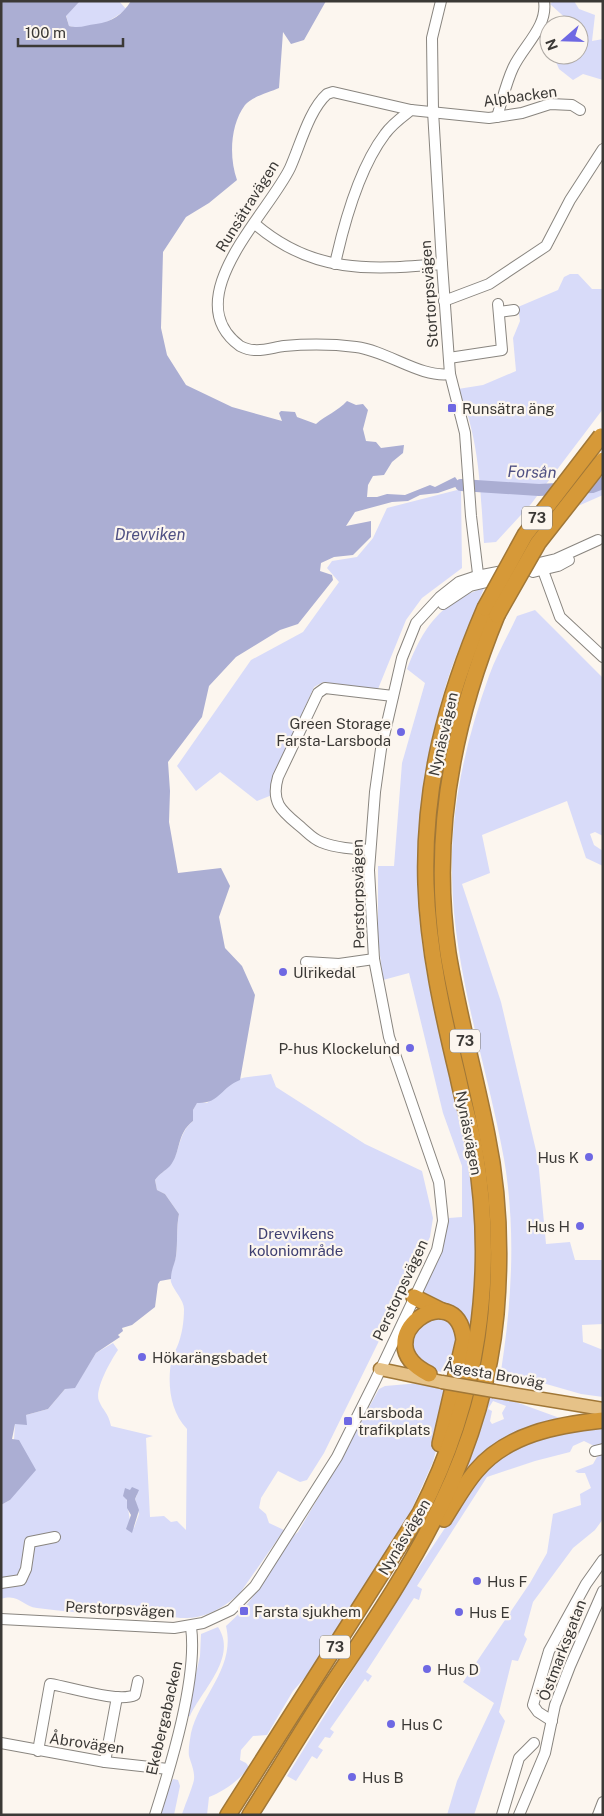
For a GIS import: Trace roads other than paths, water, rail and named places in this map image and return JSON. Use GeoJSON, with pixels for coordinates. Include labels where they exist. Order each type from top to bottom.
{"type":"FeatureCollection","features":[{"type":"Feature","properties":{"kind":"highway","name":"Nynäsvägen"},"geometry":{"type":"LineString","coordinates":[[250,1815],[383,1610],[437,1518],[468,1444],[486,1372],[496,1316],[498,1249],[493,1172],[453,978],[442,888],[446,792],[453,757],[491,611],[525,535],[602,435]]}},
{"type":"Feature","properties":{"kind":"highway","name":"Nynäsvägen"},"geometry":{"type":"LineString","coordinates":[[228,1815],[420,1513],[438,1477],[461,1415],[482,1303],[484,1268],[482,1213],[475,1150],[444,1021],[433,954],[426,886],[426,835],[431,790],[446,712],[465,655],[491,611],[538,543],[603,460]]}},
{"type":"Feature","properties":{"kind":"highway"},"geometry":{"type":"LineString","coordinates":[[414,1297],[456,1320],[462,1330],[464,1340],[445,1428],[420,1513]]}},
{"type":"Feature","properties":{"kind":"highway"},"geometry":{"type":"LineString","coordinates":[[438,1378],[421,1370],[411,1360],[407,1352],[406,1337],[410,1327],[418,1318],[430,1312],[442,1311]]}},
{"type":"Feature","properties":{"kind":"highway"},"geometry":{"type":"LineString","coordinates":[[383,1610],[397,1592],[468,1482],[486,1461],[504,1447],[529,1435],[603,1420]]}},
{"type":"Feature","properties":{"kind":"main road","name":"Ågesta Broväg"},"geometry":{"type":"LineString","coordinates":[[381,1367],[585,1404],[603,1409]]}},
{"type":"Feature","properties":{"kind":"main road","name":"Ågesta Broväg"},"geometry":{"type":"LineString","coordinates":[[585,1404],[603,1404]]}},
{"type":"Feature","properties":{"kind":"main road"},"geometry":{"type":"LineString","coordinates":[[579,1424],[589,1414],[585,1404]]}},
{"type":"Feature","properties":{"kind":"street","name":"Stortorpsvägen"},"geometry":{"type":"LineString","coordinates":[[441,1],[432,38],[433,111],[444,301],[450,374],[465,433],[468,457],[478,579]]}},
{"type":"Feature","properties":{"kind":"street"},"geometry":{"type":"LineString","coordinates":[[498,117],[513,67],[532,40],[545,11],[544,1]]}},
{"type":"Feature","properties":{"kind":"street","name":"Runsätravägen"},"geometry":{"type":"LineString","coordinates":[[433,111],[410,110],[333,92],[327,94],[302,137],[289,169],[255,224],[228,261],[217,302],[224,330],[242,347],[254,350],[303,345],[358,347],[384,354],[428,373],[450,374]]}},
{"type":"Feature","properties":{"kind":"street","name":"Alpbacken"},"geometry":{"type":"LineString","coordinates":[[433,111],[489,118],[550,104],[572,104],[580,110]]}},
{"type":"Feature","properties":{"kind":"street"},"geometry":{"type":"LineString","coordinates":[[335,264],[345,219],[371,159],[385,134],[410,110]]}},
{"type":"Feature","properties":{"kind":"street"},"geometry":{"type":"LineString","coordinates":[[444,301],[489,284],[546,246],[570,200],[603,149]]}},
{"type":"Feature","properties":{"kind":"street"},"geometry":{"type":"LineString","coordinates":[[255,224],[272,239],[299,254],[335,264],[352,267],[442,264]]}},
{"type":"Feature","properties":{"kind":"street"},"geometry":{"type":"LineString","coordinates":[[449,358],[502,350],[499,308],[514,310]]}},
{"type":"Feature","properties":{"kind":"street","name":"Perstorpsvägen"},"geometry":{"type":"LineString","coordinates":[[1,1619],[161,1628],[204,1623],[231,1610],[255,1586],[336,1457],[436,1250],[441,1236],[443,1221],[442,1194],[389,1037],[374,958],[370,904],[370,850],[381,749],[402,658],[430,616],[462,589],[478,579],[545,566],[601,538]]}},
{"type":"Feature","properties":{"kind":"street"},"geometry":{"type":"LineString","coordinates":[[545,566],[558,603],[574,630],[603,657]]}},
{"type":"Feature","properties":{"kind":"street"},"geometry":{"type":"LineString","coordinates":[[370,850],[337,847],[318,841],[282,812],[276,800],[275,789],[278,777],[318,693],[325,688],[393,696]]}},
{"type":"Feature","properties":{"kind":"street"},"geometry":{"type":"LineString","coordinates":[[306,962],[339,964],[374,958]]}},
{"type":"Feature","properties":{"kind":"street"},"geometry":{"type":"LineString","coordinates":[[1,1583],[21,1580],[26,1569],[30,1542],[55,1537]]}},
{"type":"Feature","properties":{"kind":"street","name":"Östmarksgatan"},"geometry":{"type":"LineString","coordinates":[[552,1721],[538,1712],[533,1705],[549,1652],[586,1584],[603,1560]]}},
{"type":"Feature","properties":{"kind":"street","name":"Östmarksgatan"},"geometry":{"type":"LineString","coordinates":[[519,1815],[545,1753],[552,1721],[570,1666],[603,1591]]}},
{"type":"Feature","properties":{"kind":"street","name":"Ekebergabacken"},"geometry":{"type":"LineString","coordinates":[[155,1815],[193,1664],[191,1626]]}},
{"type":"Feature","properties":{"kind":"street"},"geometry":{"type":"LineString","coordinates":[[38,1750],[50,1684],[117,1697],[135,1695],[138,1681]]}},
{"type":"Feature","properties":{"kind":"street"},"geometry":{"type":"LineString","coordinates":[[105,1762],[117,1697]]}},
{"type":"Feature","properties":{"kind":"street","name":"Åbrovägen"},"geometry":{"type":"LineString","coordinates":[[1,1743],[105,1762],[168,1769]]}},
{"type":"Feature","properties":{"kind":"street"},"geometry":{"type":"LineString","coordinates":[[502,1815],[519,1758],[534,1743]]}},
{"type":"Feature","properties":{"kind":"street"},"geometry":{"type":"LineString","coordinates":[[598,1815],[603,1802]]}},
{"type":"Feature","properties":{"kind":"water","name":"Drevviken"},"geometry":{"type":"Polygon","coordinates":[[[1,1],[80,1],[66,16],[69,26],[76,27],[112,20],[131,1],[326,1],[304,40],[291,44],[283,32],[279,88],[248,102],[240,113],[232,142],[234,171],[237,180],[209,203],[186,217],[163,252],[161,328],[167,355],[186,385],[232,407],[282,421],[279,413],[281,411],[295,412],[297,417],[316,424],[347,401],[356,405],[363,404],[368,410],[363,429],[366,441],[376,442],[381,448],[404,445],[403,453],[392,462],[384,475],[373,476],[368,485],[367,497],[387,494],[405,495],[430,485],[435,487],[455,477],[461,485],[438,493],[420,495],[408,501],[392,502],[355,512],[346,526],[371,521],[371,537],[353,555],[334,557],[321,563],[320,571],[332,575],[333,580],[298,624],[280,630],[236,657],[209,686],[202,717],[168,762],[170,791],[169,822],[178,873],[221,868],[230,886],[219,917],[225,948],[242,966],[255,995],[240,1080],[211,1101],[197,1103],[193,1110],[193,1121],[181,1138],[173,1161],[155,1180],[157,1190],[165,1194],[179,1214],[176,1256],[171,1279],[160,1281],[158,1284],[155,1307],[132,1325],[122,1328],[123,1331],[118,1335],[120,1337],[96,1353],[75,1388],[65,1389],[48,1409],[26,1415],[27,1425],[15,1424],[12,1439],[19,1440],[36,1470],[10,1500],[1,1505],[1,1]]]}},
{"type":"Feature","properties":{"kind":"water"},"geometry":{"type":"Polygon","coordinates":[[[132,1487],[139,1490],[135,1499],[139,1510],[132,1533],[126,1529],[131,1515],[127,1508],[127,1500],[123,1496],[125,1488],[130,1490],[132,1487]]]}},
{"type":"Feature","properties":{"kind":"waterway","name":"Forsån"},"geometry":{"type":"LineString","coordinates":[[461,485],[539,490],[592,487],[603,483]]}},
{"type":"Feature","properties":{"kind":"place","name":"Runsätra äng"},"geometry":{"type":"Point","coordinates":[452,408]}},
{"type":"Feature","properties":{"kind":"place","name":"Green Storage Farsta-Larsboda"},"geometry":{"type":"Point","coordinates":[401,732]}},
{"type":"Feature","properties":{"kind":"place","name":"Ulrikedal"},"geometry":{"type":"Point","coordinates":[283,972]}},
{"type":"Feature","properties":{"kind":"place","name":"P-hus Klockelund"},"geometry":{"type":"Point","coordinates":[410,1048]}},
{"type":"Feature","properties":{"kind":"place","name":"Hus K"},"geometry":{"type":"Point","coordinates":[589,1157]}},
{"type":"Feature","properties":{"kind":"place","name":"Hus H"},"geometry":{"type":"Point","coordinates":[580,1226]}},
{"type":"Feature","properties":{"kind":"place","name":"Hökarängsbadet"},"geometry":{"type":"Point","coordinates":[142,1357]}},
{"type":"Feature","properties":{"kind":"place","name":"Larsboda trafikplats"},"geometry":{"type":"Point","coordinates":[348,1421]}},
{"type":"Feature","properties":{"kind":"place","name":"Hus F"},"geometry":{"type":"Point","coordinates":[477,1581]}},
{"type":"Feature","properties":{"kind":"place","name":"Farsta sjukhem"},"geometry":{"type":"Point","coordinates":[244,1611]}},
{"type":"Feature","properties":{"kind":"place","name":"Hus E"},"geometry":{"type":"Point","coordinates":[459,1612]}},
{"type":"Feature","properties":{"kind":"place","name":"Hus D"},"geometry":{"type":"Point","coordinates":[427,1669]}},
{"type":"Feature","properties":{"kind":"place","name":"Hus C"},"geometry":{"type":"Point","coordinates":[391,1724]}},
{"type":"Feature","properties":{"kind":"place","name":"Hus B"},"geometry":{"type":"Point","coordinates":[352,1777]}},
{"type":"Feature","properties":{"kind":"park label","name":"Drevvikens koloniområde"},"geometry":{"type":"Point","coordinates":[296,1242]}}]}
